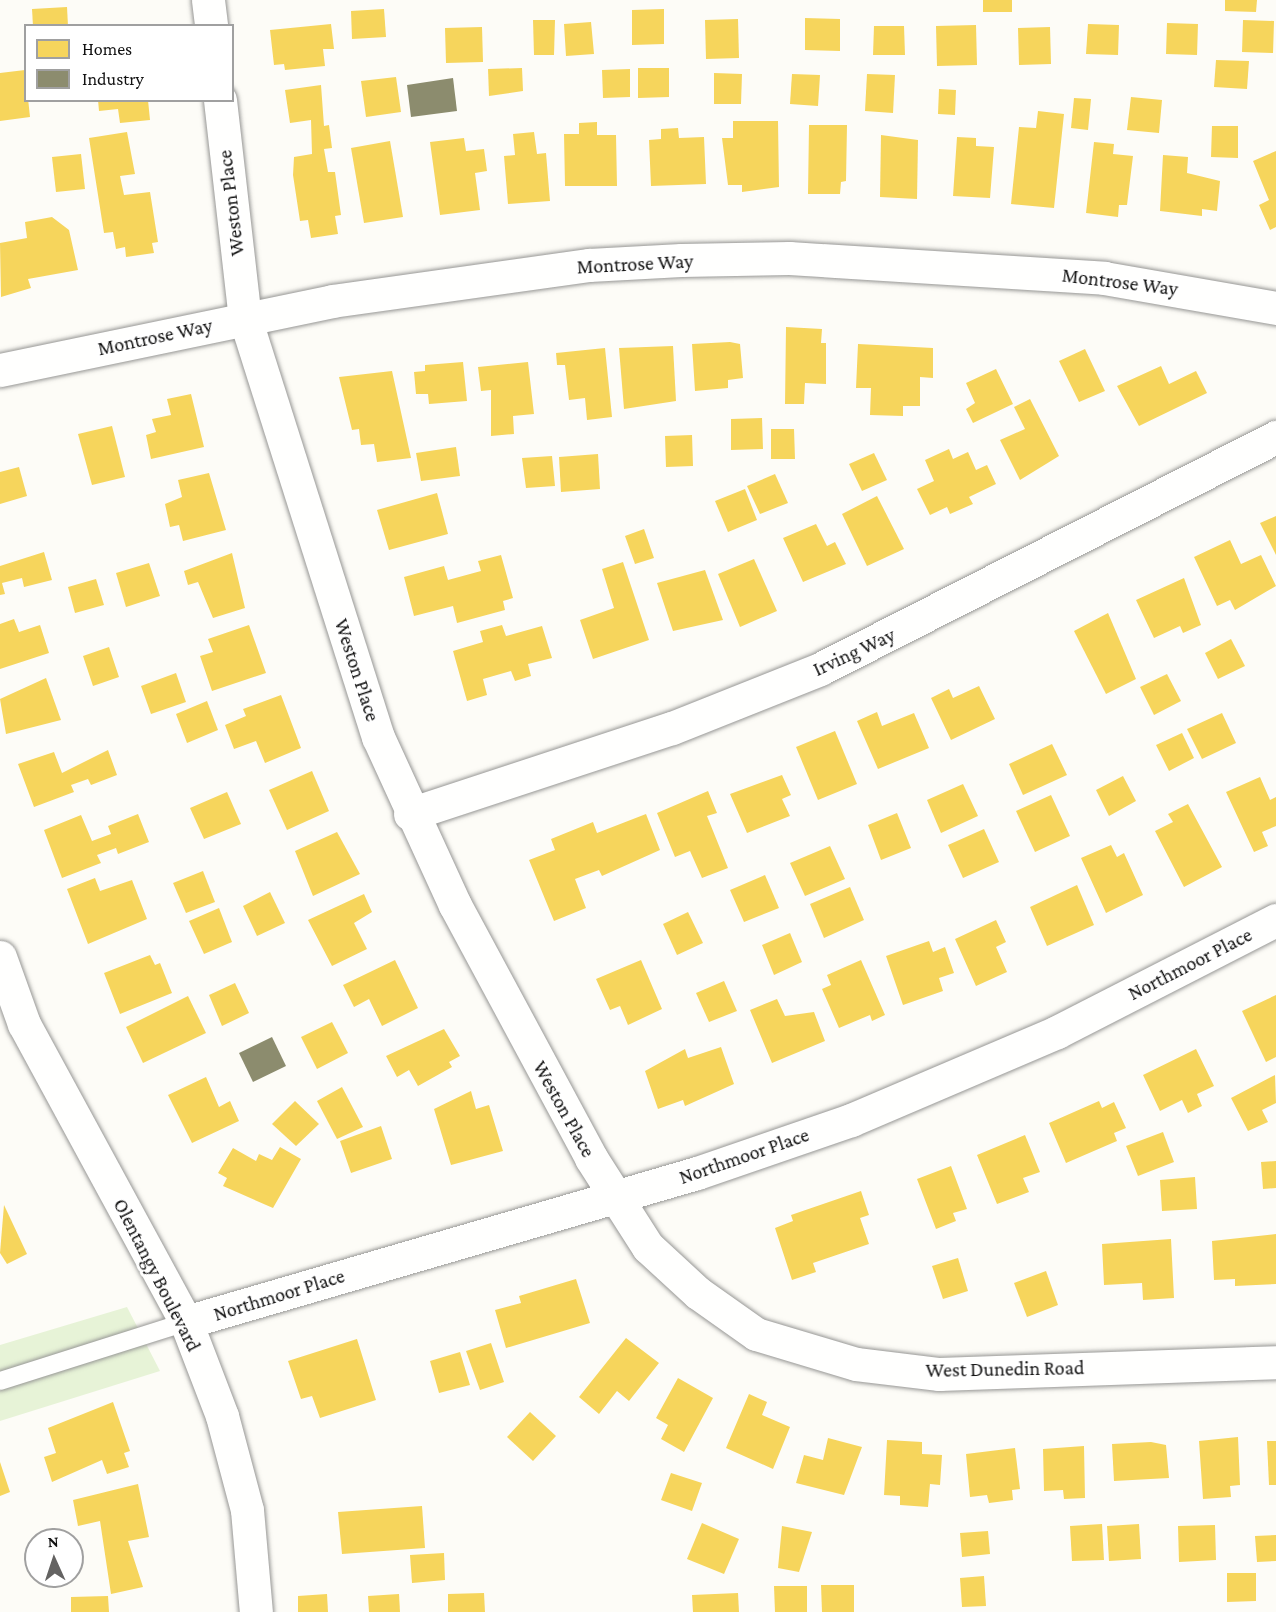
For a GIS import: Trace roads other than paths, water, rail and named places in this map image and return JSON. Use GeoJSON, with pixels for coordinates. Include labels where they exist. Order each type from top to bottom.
{"type":"FeatureCollection","features":[{"type":"Feature","properties":{"kind":"street"},"geometry":{"type":"LineString","coordinates":[[208,0],[211,24]]}},
{"type":"Feature","properties":{"kind":"street","name":"Weston Place"},"geometry":{"type":"LineString","coordinates":[[220,102],[244,318],[378,737],[410,814],[615,1198]]}},
{"type":"Feature","properties":{"kind":"street","name":"Montrose Way"},"geometry":{"type":"LineString","coordinates":[[0,370],[244,318],[589,265],[789,258],[1104,278],[1276,308]]}},
{"type":"Feature","properties":{"kind":"street","name":"Irving Way"},"geometry":{"type":"LineString","coordinates":[[410,814],[672,728],[820,669],[1276,437]]}},
{"type":"Feature","properties":{"kind":"street","name":"Northmoor Place"},"geometry":{"type":"LineString","coordinates":[[186,1322],[615,1198],[851,1120],[1057,1032],[1276,920]]}},
{"type":"Feature","properties":{"kind":"street","name":"Olentangy Boulevard"},"geometry":{"type":"LineString","coordinates":[[0,957],[24,1024],[186,1322],[222,1416],[247,1510],[256,1612]]}},
{"type":"Feature","properties":{"kind":"street","name":"West Dunedin Road"},"geometry":{"type":"LineString","coordinates":[[615,1198],[648,1247],[698,1293],[756,1334],[802,1351],[939,1374],[1276,1362]]}},
{"type":"Feature","properties":{"kind":"lane"},"geometry":{"type":"LineString","coordinates":[[0,1381],[186,1322]]}}]}
